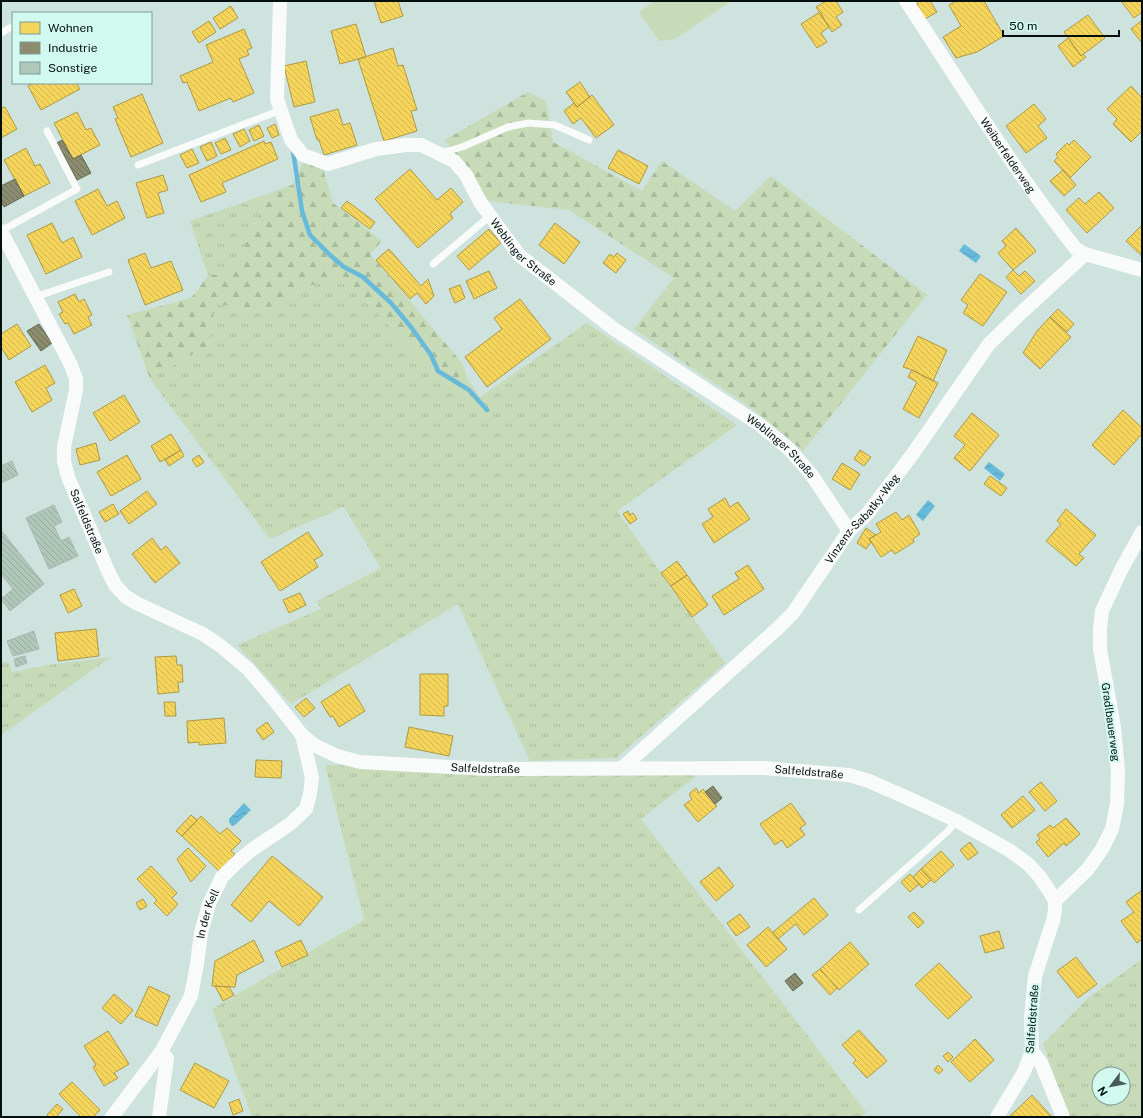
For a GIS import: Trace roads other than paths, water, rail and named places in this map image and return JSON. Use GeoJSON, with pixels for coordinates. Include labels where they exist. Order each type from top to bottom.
{"type":"FeatureCollection","features":[{"type":"Feature","properties":{"kind":"street","name":"Weblinger Straße"},"geometry":{"type":"LineString","coordinates":[[280,1],[277,99],[291,140],[303,154],[328,164],[376,149],[406,145],[421,145],[454,161],[466,175],[480,202],[519,255],[614,329],[760,425],[789,449],[811,474],[849,531]]}},
{"type":"Feature","properties":{"kind":"street","name":"Weiberfelderweg"},"geometry":{"type":"LineString","coordinates":[[906,1],[994,133],[1076,249],[1085,254],[1142,270]]}},
{"type":"Feature","properties":{"kind":"street","name":"Salfeldstraße"},"geometry":{"type":"LineString","coordinates":[[1,231],[71,365],[76,379],[76,390],[64,447],[64,461],[68,477],[115,585],[125,596],[203,634],[222,647],[248,669],[302,735],[314,745],[337,756],[360,762],[487,769],[764,768],[848,775],[869,781],[957,821],[1009,850],[1028,864],[1040,877],[1055,901],[1053,921],[1035,976],[1031,1018],[1032,1051],[1024,1072],[997,1117]]}},
{"type":"Feature","properties":{"kind":"street","name":"Vinzenz-Sabatky-Weg"},"geometry":{"type":"LineString","coordinates":[[622,768],[777,629],[793,612],[849,531],[868,513],[908,461],[989,344],[1085,254]]}},
{"type":"Feature","properties":{"kind":"street","name":"Gradlbauerweg"},"geometry":{"type":"LineString","coordinates":[[1055,901],[1088,869],[1102,850],[1112,829],[1117,804],[1118,771],[1114,727],[1100,649],[1100,629],[1102,611],[1121,570],[1142,532]]}},
{"type":"Feature","properties":{"kind":"street","name":"Salfeldstraße"},"geometry":{"type":"LineString","coordinates":[[302,735],[312,778],[306,809]]}},
{"type":"Feature","properties":{"kind":"street","name":"In der Kell"},"geometry":{"type":"LineString","coordinates":[[112,1117],[160,1052],[191,996],[201,933],[209,904],[222,878],[250,851],[290,824],[306,809]]}},
{"type":"Feature","properties":{"kind":"street"},"geometry":{"type":"LineString","coordinates":[[1032,1051],[1041,1063],[1063,1117]]}},
{"type":"Feature","properties":{"kind":"street"},"geometry":{"type":"LineString","coordinates":[[159,1117],[167,1058],[160,1052]]}},
{"type":"Feature","properties":{"kind":"lane"},"geometry":{"type":"LineString","coordinates":[[1,33],[12,27]]}},
{"type":"Feature","properties":{"kind":"lane"},"geometry":{"type":"LineString","coordinates":[[138,165],[280,110]]}},
{"type":"Feature","properties":{"kind":"lane"},"geometry":{"type":"LineString","coordinates":[[439,154],[462,147],[508,128],[528,123],[555,126],[589,140]]}},
{"type":"Feature","properties":{"kind":"lane","name":"Salfeldstraße"},"geometry":{"type":"LineString","coordinates":[[1,231],[77,189],[47,131]]}},
{"type":"Feature","properties":{"kind":"lane"},"geometry":{"type":"LineString","coordinates":[[433,264],[490,216]]}},
{"type":"Feature","properties":{"kind":"lane"},"geometry":{"type":"LineString","coordinates":[[36,297],[109,272]]}},
{"type":"Feature","properties":{"kind":"lane"},"geometry":{"type":"LineString","coordinates":[[858,910],[947,832],[957,821]]}},
{"type":"Feature","properties":{"kind":"water"},"geometry":{"type":"Polygon","coordinates":[[[964,244],[981,256],[976,263],[959,251],[964,244]]]}},
{"type":"Feature","properties":{"kind":"water"},"geometry":{"type":"Polygon","coordinates":[[[989,462],[1005,474],[1000,481],[984,468],[989,462]]]}},
{"type":"Feature","properties":{"kind":"water"},"geometry":{"type":"Polygon","coordinates":[[[928,500],[935,506],[923,521],[916,515],[928,500]]]}},
{"type":"Feature","properties":{"kind":"water"},"geometry":{"type":"Polygon","coordinates":[[[244,803],[251,810],[232,826],[229,819],[244,803]]]}},
{"type":"Feature","properties":{"kind":"waterway"},"geometry":{"type":"LineString","coordinates":[[293,152],[302,211],[310,235],[344,267],[363,277],[391,303],[411,327],[431,355],[438,371],[469,390],[487,410]]}}]}
